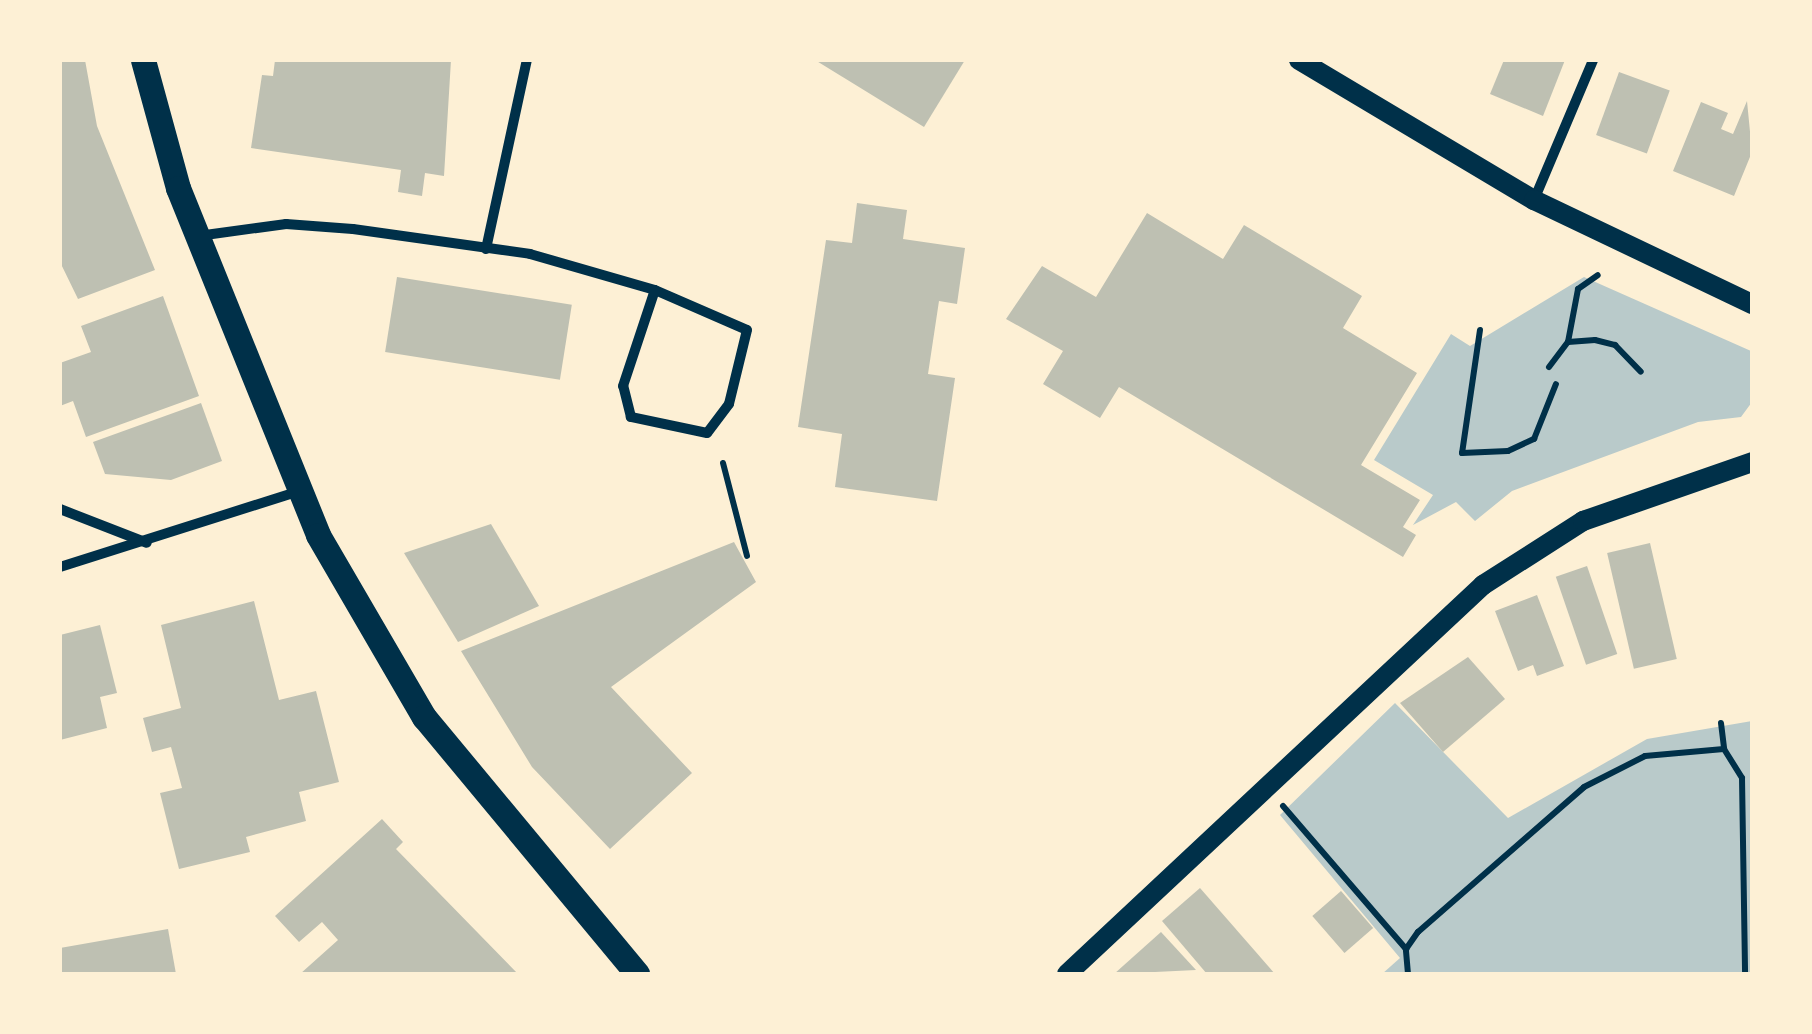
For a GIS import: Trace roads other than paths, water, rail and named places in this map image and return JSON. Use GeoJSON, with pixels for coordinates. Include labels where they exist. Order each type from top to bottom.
{"type":"FeatureCollection","features":[{"type":"Feature","properties":{"kind":"main road"},"geometry":{"type":"LineString","coordinates":[[143,60],[197,236],[296,492],[424,716],[637,974]]}},
{"type":"Feature","properties":{"kind":"main road"},"geometry":{"type":"LineString","coordinates":[[1299,60],[1534,200],[1752,304]]}},
{"type":"Feature","properties":{"kind":"main road"},"geometry":{"type":"LineString","coordinates":[[1067,974],[1482,584],[1583,521],[1752,462]]}},
{"type":"Feature","properties":{"kind":"street"},"geometry":{"type":"LineString","coordinates":[[486,249],[527,60]]}},
{"type":"Feature","properties":{"kind":"street"},"geometry":{"type":"LineString","coordinates":[[1534,200],[1593,60]]}},
{"type":"Feature","properties":{"kind":"street"},"geometry":{"type":"LineString","coordinates":[[197,236],[286,224],[486,249],[655,290],[747,330],[728,404],[707,433],[630,417],[624,386],[655,290]]}},
{"type":"Feature","properties":{"kind":"street"},"geometry":{"type":"LineString","coordinates":[[60,568],[148,544],[296,492]]}},
{"type":"Feature","properties":{"kind":"street"},"geometry":{"type":"LineString","coordinates":[[60,508],[148,544]]}}]}
